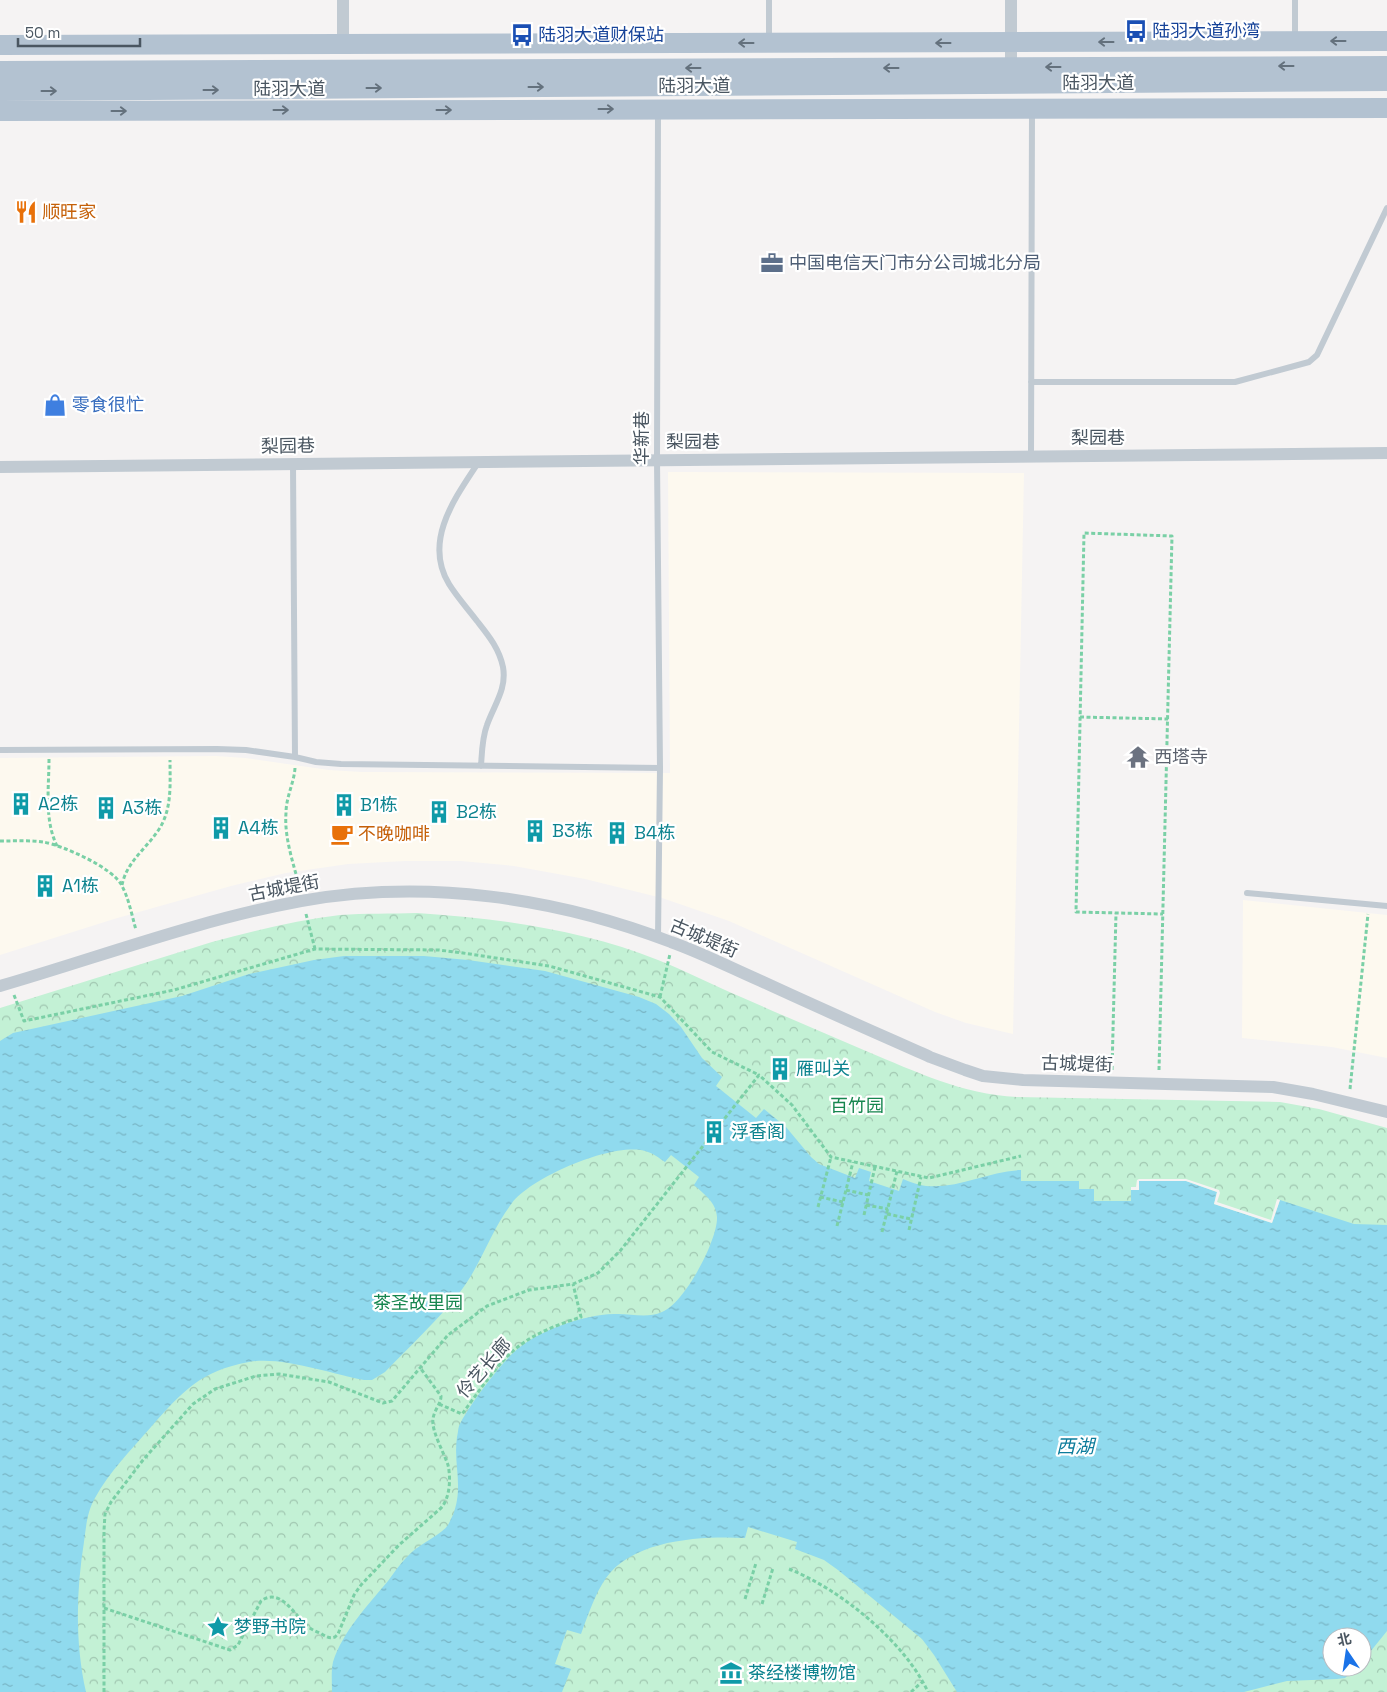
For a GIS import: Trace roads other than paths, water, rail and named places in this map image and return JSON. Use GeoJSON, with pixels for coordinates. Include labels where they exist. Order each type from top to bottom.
{"type":"FeatureCollection","features":[{"type":"Feature","properties":{"kind":"main road"},"geometry":{"type":"LineString","coordinates":[[0,45],[1011,43],[1387,40]]}},
{"type":"Feature","properties":{"kind":"main road","name":"陆羽大道"},"geometry":{"type":"LineString","coordinates":[[0,70],[1387,66]]}},
{"type":"Feature","properties":{"kind":"main road","name":"陆羽大道"},"geometry":{"type":"LineString","coordinates":[[0,91],[1387,81]]}},
{"type":"Feature","properties":{"kind":"main road"},"geometry":{"type":"LineString","coordinates":[[0,111],[1387,108]]}},
{"type":"Feature","properties":{"kind":"street"},"geometry":{"type":"LineString","coordinates":[[343,0],[343,44]]}},
{"type":"Feature","properties":{"kind":"street"},"geometry":{"type":"LineString","coordinates":[[1011,0],[1011,67]]}},
{"type":"Feature","properties":{"kind":"street","name":"梨园巷"},"geometry":{"type":"LineString","coordinates":[[0,467],[1387,453]]}},
{"type":"Feature","properties":{"kind":"street","name":"古城堤街"},"geometry":{"type":"LineString","coordinates":[[5,985],[230,917],[303,901],[403,892],[485,896],[557,908],[598,918],[672,942],[965,1070],[983,1076],[1023,1080],[1273,1087],[1349,1102],[1387,1112]]}},
{"type":"Feature","properties":{"kind":"lane"},"geometry":{"type":"LineString","coordinates":[[768,0],[769,43]]}},
{"type":"Feature","properties":{"kind":"lane"},"geometry":{"type":"LineString","coordinates":[[1295,0],[1295,41]]}},
{"type":"Feature","properties":{"kind":"lane"},"geometry":{"type":"LineString","coordinates":[[1031,456],[1032,108]]}},
{"type":"Feature","properties":{"kind":"lane","name":"华新巷"},"geometry":{"type":"LineString","coordinates":[[658,109],[656,460],[660,768],[658,937]]}},
{"type":"Feature","properties":{"kind":"lane"},"geometry":{"type":"LineString","coordinates":[[1031,382],[1235,382],[1309,362],[1317,355],[1387,208]]}},
{"type":"Feature","properties":{"kind":"lane"},"geometry":{"type":"LineString","coordinates":[[479,462],[450,507],[444,521],[439,544],[441,568],[449,584],[495,644],[503,667],[503,684],[500,698],[487,724],[482,741],[481,766]]}},
{"type":"Feature","properties":{"kind":"lane"},"geometry":{"type":"LineString","coordinates":[[293,464],[295,757]]}},
{"type":"Feature","properties":{"kind":"lane"},"geometry":{"type":"LineString","coordinates":[[0,750],[246,750],[316,762],[341,764],[660,768]]}},
{"type":"Feature","properties":{"kind":"lane"},"geometry":{"type":"LineString","coordinates":[[1247,893],[1387,906]]}},
{"type":"Feature","properties":{"kind":"water","name":"西湖"},"geometry":{"type":"Polygon","coordinates":[[[344,956],[424,956],[468,960],[545,971],[639,997],[656,1004],[669,1014],[681,1027],[702,1058],[722,1077],[716,1086],[756,1118],[764,1109],[786,1127],[819,1164],[855,1178],[859,1168],[871,1172],[869,1181],[899,1191],[903,1179],[923,1186],[938,1186],[962,1183],[997,1173],[1021,1170],[1021,1181],[1079,1181],[1079,1189],[1094,1189],[1094,1201],[1131,1201],[1131,1190],[1139,1190],[1139,1181],[1186,1181],[1217,1192],[1214,1204],[1272,1223],[1280,1200],[1354,1224],[1387,1225],[1387,1631],[1372,1650],[1372,1627],[1322,1627],[1322,1677],[1345,1678],[1287,1681],[1244,1692],[957,1692],[922,1639],[838,1570],[824,1560],[795,1549],[797,1542],[748,1527],[745,1538],[690,1539],[670,1543],[633,1555],[618,1565],[606,1578],[598,1591],[581,1634],[567,1630],[555,1664],[571,1669],[562,1692],[332,1692],[333,1662],[350,1629],[405,1558],[449,1524],[458,1495],[456,1447],[459,1426],[476,1398],[500,1367],[513,1353],[534,1338],[574,1321],[601,1315],[644,1315],[662,1312],[671,1307],[680,1297],[698,1270],[712,1240],[717,1217],[712,1203],[694,1185],[699,1177],[671,1155],[665,1162],[648,1152],[631,1150],[614,1152],[574,1164],[554,1173],[522,1193],[505,1213],[460,1292],[433,1323],[385,1372],[372,1380],[364,1380],[291,1363],[262,1361],[249,1362],[217,1371],[183,1393],[172,1403],[114,1470],[101,1488],[90,1509],[81,1561],[78,1599],[78,1636],[86,1692],[0,1692],[0,1041],[13,1033],[182,996],[249,974],[314,960],[344,956]]]}},
{"type":"Feature","properties":{"kind":"place","name":"陆羽大道孙湾"},"geometry":{"type":"Point","coordinates":[1136,31]}},
{"type":"Feature","properties":{"kind":"place","name":"陆羽大道财保站"},"geometry":{"type":"Point","coordinates":[522,35]}},
{"type":"Feature","properties":{"kind":"place","name":"顺旺家"},"geometry":{"type":"Point","coordinates":[26,212]}},
{"type":"Feature","properties":{"kind":"place","name":"中国电信天门市分公司城北分局"},"geometry":{"type":"Point","coordinates":[772,263]}},
{"type":"Feature","properties":{"kind":"place","name":"零食很忙"},"geometry":{"type":"Point","coordinates":[55,405]}},
{"type":"Feature","properties":{"kind":"place","name":"西塔寺"},"geometry":{"type":"Point","coordinates":[1138,757]}},
{"type":"Feature","properties":{"kind":"place","name":"A2栋"},"geometry":{"type":"Point","coordinates":[21,804]}},
{"type":"Feature","properties":{"kind":"place","name":"B1栋"},"geometry":{"type":"Point","coordinates":[344,805]}},
{"type":"Feature","properties":{"kind":"place","name":"A3栋"},"geometry":{"type":"Point","coordinates":[106,808]}},
{"type":"Feature","properties":{"kind":"place","name":"B2栋"},"geometry":{"type":"Point","coordinates":[439,812]}},
{"type":"Feature","properties":{"kind":"place","name":"A4栋"},"geometry":{"type":"Point","coordinates":[221,828]}},
{"type":"Feature","properties":{"kind":"place","name":"B3栋"},"geometry":{"type":"Point","coordinates":[535,831]}},
{"type":"Feature","properties":{"kind":"place","name":"B4栋"},"geometry":{"type":"Point","coordinates":[617,833]}},
{"type":"Feature","properties":{"kind":"place","name":"不晚咖啡"},"geometry":{"type":"Point","coordinates":[342,834]}},
{"type":"Feature","properties":{"kind":"place","name":"A1栋"},"geometry":{"type":"Point","coordinates":[45,886]}},
{"type":"Feature","properties":{"kind":"place","name":"雁叫关"},"geometry":{"type":"Point","coordinates":[780,1069]}},
{"type":"Feature","properties":{"kind":"place","name":"浮香阁"},"geometry":{"type":"Point","coordinates":[714,1132]}},
{"type":"Feature","properties":{"kind":"place","name":"梦野书院"},"geometry":{"type":"Point","coordinates":[218,1627]}},
{"type":"Feature","properties":{"kind":"place","name":"茶经楼博物馆"},"geometry":{"type":"Point","coordinates":[731,1673]}},
{"type":"Feature","properties":{"kind":"park label","name":"百竹园"},"geometry":{"type":"Point","coordinates":[857,1106]}},
{"type":"Feature","properties":{"kind":"park label","name":"茶圣故里园"},"geometry":{"type":"Point","coordinates":[418,1303]}}]}
